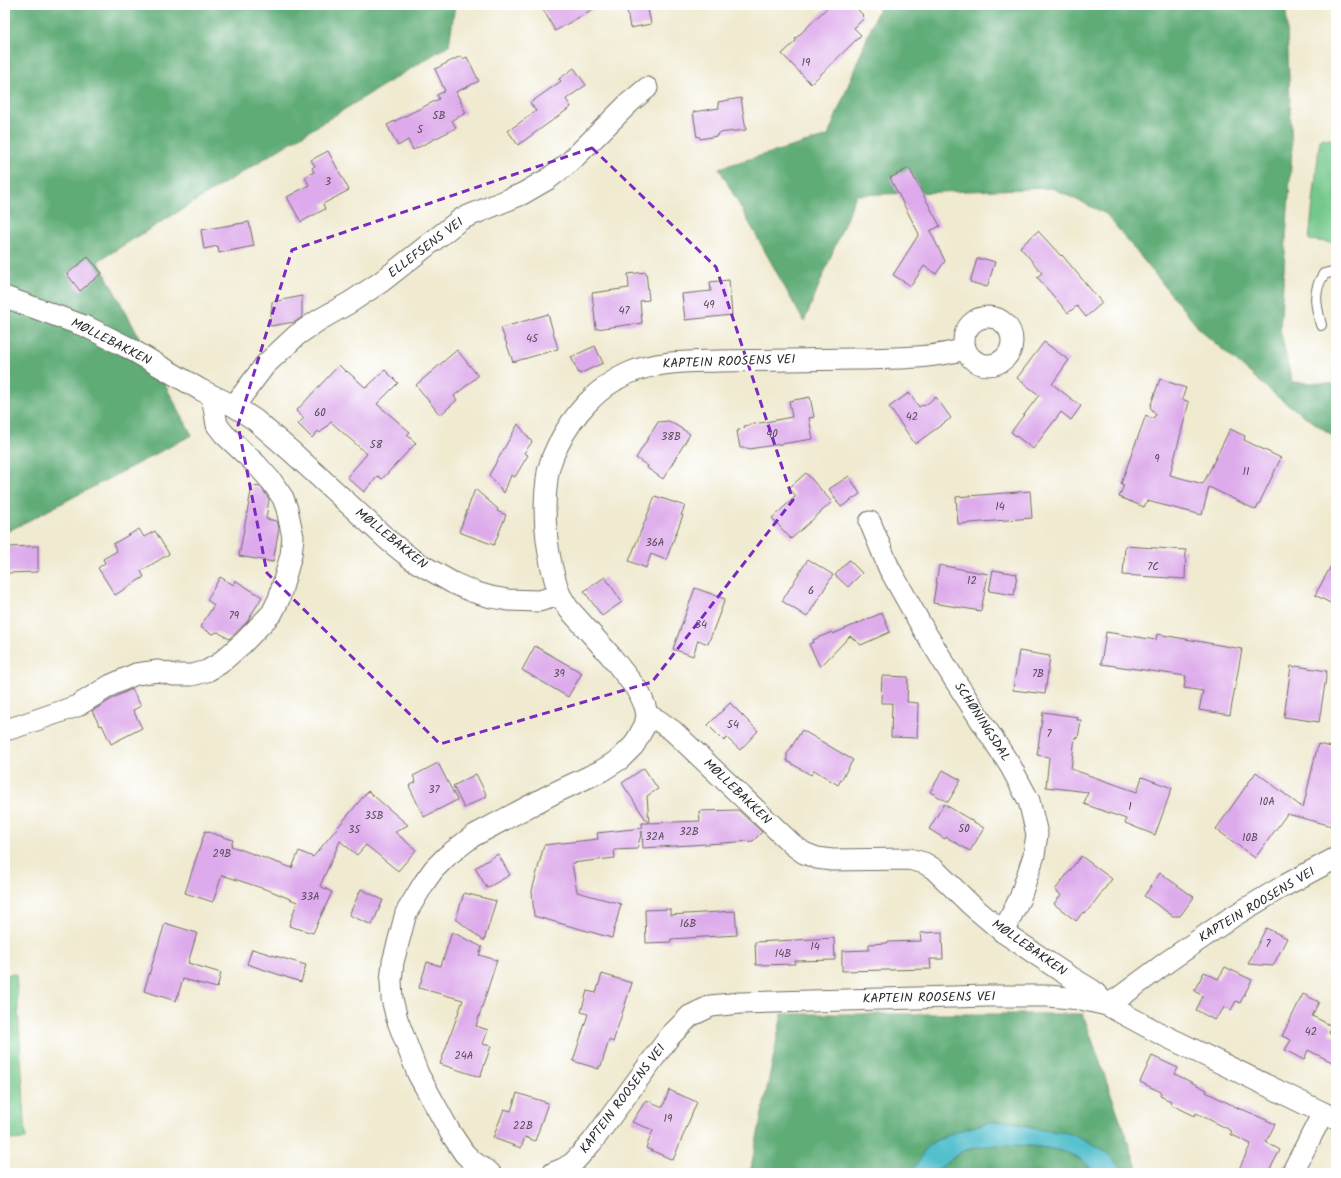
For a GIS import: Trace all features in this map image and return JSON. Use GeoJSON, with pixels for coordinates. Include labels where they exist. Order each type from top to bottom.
{"type":"FeatureCollection","features":[{"type":"Feature","properties":{"kind":"street","name":"ELLEFSENS VEI"},"geometry":{"type":"LineString","coordinates":[[234,406],[265,365],[296,335],[381,282],[461,219],[522,194],[548,179],[570,162],[629,103],[647,88]]}},
{"type":"Feature","properties":{"kind":"street","name":"MØLLEBAKKEN"},"geometry":{"type":"LineString","coordinates":[[5,297],[87,327],[127,347],[212,396],[234,406],[255,420],[292,452],[389,541],[433,573],[474,592],[508,600],[539,601],[560,595]]}},
{"type":"Feature","properties":{"kind":"street","name":"KAPTEIN ROOSENS VEI"},"geometry":{"type":"LineString","coordinates":[[560,595],[553,577],[545,518],[547,478],[552,458],[561,439],[579,411],[615,380],[629,373],[655,365],[736,361],[887,358],[947,353],[966,349]]}},
{"type":"Feature","properties":{"kind":"street"},"geometry":{"type":"LineString","coordinates":[[5,730],[16,728],[77,706],[111,685],[136,674],[158,671],[192,675],[207,671],[219,664],[243,643],[272,613],[279,599],[291,555],[293,537],[287,509],[283,498],[272,482],[257,465],[224,434],[217,425],[212,396]]}},
{"type":"Feature","properties":{"kind":"street","name":"SCHØNINGSDAL"},"geometry":{"type":"LineString","coordinates":[[870,522],[889,568],[925,632],[1011,767],[1029,801],[1037,834],[1034,855],[1020,898],[1004,932]]}},
{"type":"Feature","properties":{"kind":"street"},"geometry":{"type":"LineString","coordinates":[[490,1173],[472,1161],[450,1132],[418,1074],[397,1019],[392,999],[392,969],[406,913],[434,869],[447,856],[473,836],[552,794],[601,771],[620,759],[634,745],[645,725],[647,715],[639,692],[610,655],[568,608],[560,595]]}},
{"type":"Feature","properties":{"kind":"street","name":"MØLLEBAKKEN"},"geometry":{"type":"LineString","coordinates":[[647,715],[673,731],[793,845],[804,853],[817,858],[832,860],[909,859],[924,863],[934,869],[971,905],[1004,932],[1064,973],[1092,990],[1106,1005],[1157,1032],[1330,1116],[1292,1173]]}},
{"type":"Feature","properties":{"kind":"street","name":"KAPTEIN ROOSENS VEI"},"geometry":{"type":"LineString","coordinates":[[554,1173],[563,1170],[573,1163],[592,1142],[670,1036],[690,1016],[711,1006],[740,1003],[987,996],[1048,996],[1081,999],[1106,1005],[1120,997],[1232,917],[1282,887],[1336,858]]}},
{"type":"Feature","properties":{"kind":"lane"},"geometry":{"type":"LineString","coordinates":[[1321,325],[1315,300],[1318,282],[1324,274],[1336,271]]}},
{"type":"Feature","properties":{"kind":"highlighted area"},"geometry":{"type":"Polygon","coordinates":[[[592,148],[716,267],[793,500],[652,682],[440,744],[267,573],[238,425],[292,250],[592,148]]]}},
{"type":"Feature","properties":{"kind":"green space"},"geometry":{"type":"Polygon","coordinates":[[[5,5],[455,5],[449,45],[98,261],[192,435],[5,533],[5,5]]]}},
{"type":"Feature","properties":{"kind":"green space"},"geometry":{"type":"Polygon","coordinates":[[[880,5],[1286,5],[1292,150],[1280,329],[1292,382],[1336,384],[1336,438],[1279,398],[1201,331],[1106,214],[1052,188],[856,195],[804,322],[719,168],[828,136],[880,5]]]}},
{"type":"Feature","properties":{"kind":"green space"},"geometry":{"type":"Polygon","coordinates":[[[1320,138],[1336,140],[1336,243],[1309,240],[1320,138]]]}},
{"type":"Feature","properties":{"kind":"green space"},"geometry":{"type":"Polygon","coordinates":[[[16,974],[26,1139],[5,1140],[5,975],[16,974]]]}},
{"type":"Feature","properties":{"kind":"green space"},"geometry":{"type":"Polygon","coordinates":[[[782,1014],[1083,1014],[1136,1165],[1137,1173],[1124,1173],[1113,1159],[1099,1147],[1073,1135],[1039,1129],[1015,1122],[1000,1121],[970,1127],[933,1142],[928,1146],[919,1162],[909,1173],[750,1173],[782,1014]]]}},
{"type":"Feature","properties":{"kind":"green space"},"geometry":{"type":"Polygon","coordinates":[[[1007,1144],[1043,1148],[1066,1153],[1076,1157],[1086,1164],[1094,1173],[932,1173],[961,1152],[988,1145],[1007,1144]]]}},
{"type":"Feature","properties":{"kind":"water"},"geometry":{"type":"Polygon","coordinates":[[[1009,1121],[1036,1129],[1067,1133],[1084,1139],[1107,1153],[1114,1159],[1124,1173],[1094,1173],[1084,1161],[1079,1158],[1068,1153],[1055,1150],[1024,1145],[992,1145],[961,1152],[931,1173],[909,1173],[919,1162],[925,1149],[933,1142],[958,1131],[989,1122],[1009,1121]]]}},
{"type":"Feature","properties":{"kind":"building"},"geometry":{"type":"Polygon","coordinates":[[[541,5],[600,5],[555,31],[541,5]]]}},
{"type":"Feature","properties":{"kind":"building"},"geometry":{"type":"Polygon","coordinates":[[[626,5],[647,5],[651,24],[630,28],[626,5]]]}},
{"type":"Feature","properties":{"kind":"building"},"geometry":{"type":"Polygon","coordinates":[[[830,5],[853,5],[864,18],[854,28],[861,35],[811,84],[782,54],[796,41],[795,39],[830,5]]]}},
{"type":"Feature","properties":{"kind":"building"},"geometry":{"type":"Polygon","coordinates":[[[461,56],[463,59],[467,57],[479,81],[456,92],[466,113],[452,120],[456,128],[413,150],[408,140],[398,146],[387,125],[439,99],[437,95],[445,91],[435,69],[461,56]]]}},
{"type":"Feature","properties":{"kind":"building"},"geometry":{"type":"Polygon","coordinates":[[[574,68],[586,85],[566,99],[571,107],[518,145],[508,131],[536,111],[530,103],[561,81],[559,79],[574,68]]]}},
{"type":"Feature","properties":{"kind":"building"},"geometry":{"type":"Polygon","coordinates":[[[741,98],[746,130],[718,133],[717,136],[700,139],[699,136],[697,137],[693,112],[719,108],[718,102],[741,98]]]}},
{"type":"Feature","properties":{"kind":"building"},"geometry":{"type":"Polygon","coordinates":[[[328,151],[349,190],[323,204],[325,209],[301,222],[287,197],[309,185],[305,177],[314,172],[312,168],[315,166],[311,160],[328,151]]]}},
{"type":"Feature","properties":{"kind":"building"},"geometry":{"type":"Polygon","coordinates":[[[909,168],[940,226],[930,231],[945,261],[936,274],[924,266],[911,286],[893,275],[919,234],[890,178],[909,168]]]}},
{"type":"Feature","properties":{"kind":"building"},"geometry":{"type":"Polygon","coordinates":[[[249,222],[254,246],[219,253],[218,246],[204,249],[201,230],[249,222]]]}},
{"type":"Feature","properties":{"kind":"building"},"geometry":{"type":"Polygon","coordinates":[[[1038,231],[1061,256],[1062,255],[1102,303],[1086,317],[1077,306],[1068,313],[1037,277],[1042,273],[1020,247],[1038,231]]]}},
{"type":"Feature","properties":{"kind":"building"},"geometry":{"type":"Polygon","coordinates":[[[88,257],[102,273],[80,291],[67,274],[88,257]]]}},
{"type":"Feature","properties":{"kind":"building"},"geometry":{"type":"Polygon","coordinates":[[[977,259],[985,259],[995,262],[987,287],[970,282],[977,259]]]}},
{"type":"Feature","properties":{"kind":"building"},"geometry":{"type":"Polygon","coordinates":[[[646,272],[649,300],[640,301],[642,323],[596,329],[592,293],[629,288],[628,274],[646,272]]]}},
{"type":"Feature","properties":{"kind":"building"},"geometry":{"type":"Polygon","coordinates":[[[729,280],[732,315],[685,320],[682,294],[711,291],[710,282],[729,280]]]}},
{"type":"Feature","properties":{"kind":"building"},"geometry":{"type":"Polygon","coordinates":[[[302,296],[302,317],[295,322],[270,326],[272,302],[302,296]]]}},
{"type":"Feature","properties":{"kind":"building"},"geometry":{"type":"Polygon","coordinates":[[[548,314],[558,349],[513,362],[501,328],[548,314]]]}},
{"type":"Feature","properties":{"kind":"building"},"geometry":{"type":"Polygon","coordinates":[[[1044,342],[1069,360],[1052,384],[1081,406],[1071,420],[1061,412],[1033,449],[1011,432],[1039,395],[1017,378],[1044,342]]]}},
{"type":"Feature","properties":{"kind":"building"},"geometry":{"type":"Polygon","coordinates":[[[595,346],[603,363],[579,374],[571,357],[595,346]]]}},
{"type":"Feature","properties":{"kind":"building"},"geometry":{"type":"Polygon","coordinates":[[[457,350],[478,376],[454,396],[457,400],[440,415],[416,385],[457,350]]]}},
{"type":"Feature","properties":{"kind":"building"},"geometry":{"type":"Polygon","coordinates":[[[339,365],[366,388],[385,370],[398,383],[377,404],[410,432],[407,435],[416,443],[382,479],[378,476],[364,492],[347,477],[367,454],[331,422],[320,433],[318,431],[312,438],[298,424],[304,418],[296,411],[339,365]]]}},
{"type":"Feature","properties":{"kind":"building"},"geometry":{"type":"Polygon","coordinates":[[[1160,379],[1186,388],[1182,399],[1189,402],[1170,475],[1203,484],[1230,429],[1245,436],[1244,440],[1281,458],[1256,510],[1209,487],[1202,515],[1147,501],[1144,507],[1119,497],[1124,485],[1121,484],[1146,415],[1152,419],[1156,415],[1150,407],[1160,379]]]}},
{"type":"Feature","properties":{"kind":"building"},"geometry":{"type":"Polygon","coordinates":[[[909,393],[919,407],[922,405],[924,406],[936,397],[951,418],[915,444],[889,407],[909,393]]]}},
{"type":"Feature","properties":{"kind":"building"},"geometry":{"type":"Polygon","coordinates":[[[810,397],[814,417],[809,418],[813,439],[749,449],[740,448],[737,431],[739,431],[739,429],[745,428],[744,426],[792,417],[789,401],[810,397]]]}},
{"type":"Feature","properties":{"kind":"building"},"geometry":{"type":"Polygon","coordinates":[[[669,421],[690,434],[663,479],[636,458],[658,422],[669,421]]]}},
{"type":"Feature","properties":{"kind":"building"},"geometry":{"type":"Polygon","coordinates":[[[518,424],[532,442],[524,453],[528,455],[515,477],[511,475],[504,493],[489,475],[518,424]]]}},
{"type":"Feature","properties":{"kind":"building"},"geometry":{"type":"Polygon","coordinates":[[[806,473],[832,502],[791,539],[772,518],[796,496],[789,488],[806,473]]]}},
{"type":"Feature","properties":{"kind":"building"},"geometry":{"type":"Polygon","coordinates":[[[849,476],[860,494],[841,507],[829,489],[849,476]]]}},
{"type":"Feature","properties":{"kind":"building"},"geometry":{"type":"Polygon","coordinates":[[[252,486],[261,487],[269,499],[266,519],[277,521],[279,528],[273,562],[239,556],[252,486]]]}},
{"type":"Feature","properties":{"kind":"building"},"geometry":{"type":"Polygon","coordinates":[[[475,489],[498,509],[497,511],[506,515],[494,545],[459,532],[475,489]]]}},
{"type":"Feature","properties":{"kind":"building"},"geometry":{"type":"Polygon","coordinates":[[[1030,491],[1032,518],[958,524],[956,497],[1030,491]]]}},
{"type":"Feature","properties":{"kind":"building"},"geometry":{"type":"Polygon","coordinates":[[[655,496],[685,506],[666,560],[651,554],[646,568],[629,561],[655,496]]]}},
{"type":"Feature","properties":{"kind":"building"},"geometry":{"type":"Polygon","coordinates":[[[139,529],[144,537],[155,531],[169,554],[141,571],[144,577],[115,595],[98,568],[105,563],[103,559],[117,551],[113,544],[139,529]]]}},
{"type":"Feature","properties":{"kind":"building"},"geometry":{"type":"Polygon","coordinates":[[[38,546],[38,572],[7,573],[6,547],[38,546]]]}},
{"type":"Feature","properties":{"kind":"building"},"geometry":{"type":"Polygon","coordinates":[[[1125,546],[1186,550],[1185,579],[1123,575],[1125,546]]]}},
{"type":"Feature","properties":{"kind":"building"},"geometry":{"type":"Polygon","coordinates":[[[1336,557],[1336,606],[1315,595],[1336,557]]]}},
{"type":"Feature","properties":{"kind":"building"},"geometry":{"type":"Polygon","coordinates":[[[808,559],[833,575],[807,617],[782,601],[808,559]]]}},
{"type":"Feature","properties":{"kind":"building"},"geometry":{"type":"Polygon","coordinates":[[[849,560],[862,573],[848,587],[835,575],[849,560]]]}},
{"type":"Feature","properties":{"kind":"building"},"geometry":{"type":"Polygon","coordinates":[[[939,565],[988,574],[981,611],[933,603],[939,565]]]}},
{"type":"Feature","properties":{"kind":"building"},"geometry":{"type":"Polygon","coordinates":[[[993,570],[1017,574],[1014,595],[989,591],[993,570]]]}},
{"type":"Feature","properties":{"kind":"building"},"geometry":{"type":"Polygon","coordinates":[[[220,577],[234,585],[235,580],[262,597],[247,622],[229,639],[218,632],[212,634],[200,627],[214,605],[207,600],[220,577]]]}},
{"type":"Feature","properties":{"kind":"building"},"geometry":{"type":"Polygon","coordinates":[[[605,577],[622,602],[602,616],[584,591],[605,577]]]}},
{"type":"Feature","properties":{"kind":"building"},"geometry":{"type":"Polygon","coordinates":[[[695,588],[725,599],[708,644],[698,640],[693,656],[673,649],[695,588]]]}},
{"type":"Feature","properties":{"kind":"building"},"geometry":{"type":"Polygon","coordinates":[[[882,613],[890,632],[861,645],[850,636],[820,667],[809,644],[814,642],[813,640],[832,632],[833,634],[882,613]]]}},
{"type":"Feature","properties":{"kind":"building"},"geometry":{"type":"Polygon","coordinates":[[[1106,632],[1156,640],[1157,634],[1242,649],[1230,715],[1199,710],[1203,691],[1184,688],[1186,676],[1101,664],[1106,632]]]}},
{"type":"Feature","properties":{"kind":"building"},"geometry":{"type":"Polygon","coordinates":[[[535,646],[582,673],[568,697],[522,670],[535,646]]]}},
{"type":"Feature","properties":{"kind":"building"},"geometry":{"type":"Polygon","coordinates":[[[1019,651],[1050,656],[1045,694],[1013,690],[1019,651]]]}},
{"type":"Feature","properties":{"kind":"building"},"geometry":{"type":"Polygon","coordinates":[[[1291,666],[1327,671],[1319,722],[1284,717],[1291,666]]]}},
{"type":"Feature","properties":{"kind":"building"},"geometry":{"type":"Polygon","coordinates":[[[882,676],[908,677],[907,702],[918,703],[917,738],[891,737],[892,703],[881,703],[882,676]]]}},
{"type":"Feature","properties":{"kind":"building"},"geometry":{"type":"Polygon","coordinates":[[[132,689],[141,706],[133,710],[142,728],[111,744],[102,725],[100,726],[92,711],[132,689]]]}},
{"type":"Feature","properties":{"kind":"building"},"geometry":{"type":"Polygon","coordinates":[[[730,703],[758,731],[740,750],[727,738],[724,741],[708,725],[730,703]]]}},
{"type":"Feature","properties":{"kind":"building"},"geometry":{"type":"Polygon","coordinates":[[[1043,712],[1078,717],[1077,720],[1081,720],[1078,738],[1075,737],[1071,769],[1137,792],[1142,777],[1172,788],[1155,835],[1125,823],[1126,819],[1084,804],[1088,792],[1046,787],[1049,757],[1037,755],[1043,712]]]}},
{"type":"Feature","properties":{"kind":"building"},"geometry":{"type":"Polygon","coordinates":[[[802,730],[853,760],[838,785],[814,770],[811,775],[787,761],[787,754],[802,730]]]}},
{"type":"Feature","properties":{"kind":"building"},"geometry":{"type":"Polygon","coordinates":[[[1318,744],[1336,748],[1336,827],[1287,814],[1255,858],[1216,829],[1256,772],[1303,808],[1318,744]]]}},
{"type":"Feature","properties":{"kind":"building"},"geometry":{"type":"Polygon","coordinates":[[[438,763],[457,800],[424,817],[409,786],[416,782],[413,776],[438,763]]]}},
{"type":"Feature","properties":{"kind":"building"},"geometry":{"type":"Polygon","coordinates":[[[644,768],[658,789],[647,796],[649,823],[700,821],[699,811],[738,810],[762,832],[753,841],[643,848],[642,831],[637,849],[614,850],[615,858],[572,863],[577,892],[621,904],[612,938],[534,916],[532,891],[544,845],[598,839],[597,833],[642,828],[642,823],[648,823],[622,783],[644,768]]]}},
{"type":"Feature","properties":{"kind":"building"},"geometry":{"type":"Polygon","coordinates":[[[943,770],[961,780],[948,802],[930,792],[943,770]]]}},
{"type":"Feature","properties":{"kind":"building"},"geometry":{"type":"Polygon","coordinates":[[[476,774],[487,796],[464,808],[453,786],[476,774]]]}},
{"type":"Feature","properties":{"kind":"building"},"geometry":{"type":"Polygon","coordinates":[[[368,791],[408,825],[395,832],[416,850],[398,871],[366,845],[357,855],[340,841],[320,886],[332,892],[313,933],[289,926],[297,902],[271,891],[222,875],[213,902],[185,893],[205,831],[233,840],[231,846],[292,868],[299,851],[313,857],[368,791]]]}},
{"type":"Feature","properties":{"kind":"building"},"geometry":{"type":"Polygon","coordinates":[[[944,804],[984,828],[970,851],[946,837],[945,839],[929,829],[944,804]]]}},
{"type":"Feature","properties":{"kind":"building"},"geometry":{"type":"Polygon","coordinates":[[[498,854],[510,875],[487,888],[475,868],[498,854]]]}},
{"type":"Feature","properties":{"kind":"building"},"geometry":{"type":"Polygon","coordinates":[[[1081,856],[1112,879],[1086,913],[1083,912],[1076,921],[1054,904],[1061,895],[1055,890],[1081,856]]]}},
{"type":"Feature","properties":{"kind":"building"},"geometry":{"type":"Polygon","coordinates":[[[1160,873],[1194,897],[1180,916],[1173,916],[1144,896],[1160,873]]]}},
{"type":"Feature","properties":{"kind":"building"},"geometry":{"type":"Polygon","coordinates":[[[361,889],[383,900],[372,925],[349,915],[361,889]]]}},
{"type":"Feature","properties":{"kind":"building"},"geometry":{"type":"Polygon","coordinates":[[[464,893],[496,901],[484,941],[456,919],[464,893]]]}},
{"type":"Feature","properties":{"kind":"building"},"geometry":{"type":"Polygon","coordinates":[[[670,909],[670,915],[735,911],[737,935],[671,939],[671,942],[646,943],[645,910],[670,909]]]}},
{"type":"Feature","properties":{"kind":"building"},"geometry":{"type":"Polygon","coordinates":[[[165,923],[197,933],[188,963],[221,973],[217,988],[183,979],[176,1001],[144,991],[165,923]]]}},
{"type":"Feature","properties":{"kind":"building"},"geometry":{"type":"Polygon","coordinates":[[[1266,928],[1287,938],[1273,966],[1248,964],[1266,928]]]}},
{"type":"Feature","properties":{"kind":"building"},"geometry":{"type":"Polygon","coordinates":[[[452,932],[482,947],[479,955],[497,960],[476,1026],[488,1030],[483,1044],[491,1046],[480,1077],[440,1064],[463,1000],[419,988],[427,962],[441,966],[452,932]]]}},
{"type":"Feature","properties":{"kind":"building"},"geometry":{"type":"Polygon","coordinates":[[[942,932],[943,959],[930,959],[931,969],[842,971],[842,951],[869,950],[869,944],[921,941],[920,933],[942,932]]]}},
{"type":"Feature","properties":{"kind":"building"},"geometry":{"type":"Polygon","coordinates":[[[834,938],[835,960],[795,961],[795,964],[756,965],[755,942],[834,938]]]}},
{"type":"Feature","properties":{"kind":"building"},"geometry":{"type":"Polygon","coordinates":[[[252,949],[306,965],[301,982],[247,964],[252,949]]]}},
{"type":"Feature","properties":{"kind":"building"},"geometry":{"type":"Polygon","coordinates":[[[1225,967],[1252,980],[1240,1003],[1236,1001],[1231,1010],[1225,1007],[1214,1020],[1196,1010],[1203,996],[1194,991],[1204,972],[1218,979],[1225,967]]]}},
{"type":"Feature","properties":{"kind":"building"},"geometry":{"type":"Polygon","coordinates":[[[602,974],[632,983],[613,1042],[609,1040],[599,1069],[573,1061],[588,1014],[581,1012],[587,991],[596,993],[602,974]]]}},
{"type":"Feature","properties":{"kind":"building"},"geometry":{"type":"Polygon","coordinates":[[[1303,994],[1319,1002],[1312,1016],[1332,1026],[1329,1033],[1336,1036],[1336,1064],[1308,1050],[1304,1060],[1285,1050],[1291,1040],[1282,1036],[1303,994]]]}},
{"type":"Feature","properties":{"kind":"building"},"geometry":{"type":"Polygon","coordinates":[[[1152,1056],[1178,1068],[1175,1074],[1207,1090],[1206,1092],[1275,1124],[1266,1142],[1280,1150],[1268,1173],[1237,1173],[1251,1144],[1230,1134],[1232,1131],[1196,1113],[1195,1116],[1170,1104],[1171,1101],[1160,1096],[1161,1092],[1140,1082],[1152,1056]]]}},
{"type":"Feature","properties":{"kind":"building"},"geometry":{"type":"Polygon","coordinates":[[[669,1090],[697,1102],[673,1160],[646,1148],[653,1130],[632,1122],[646,1100],[663,1107],[669,1090]]]}},
{"type":"Feature","properties":{"kind":"building"},"geometry":{"type":"Polygon","coordinates":[[[517,1093],[548,1103],[535,1141],[525,1137],[521,1148],[493,1138],[504,1109],[511,1111],[517,1093]]]}}]}
